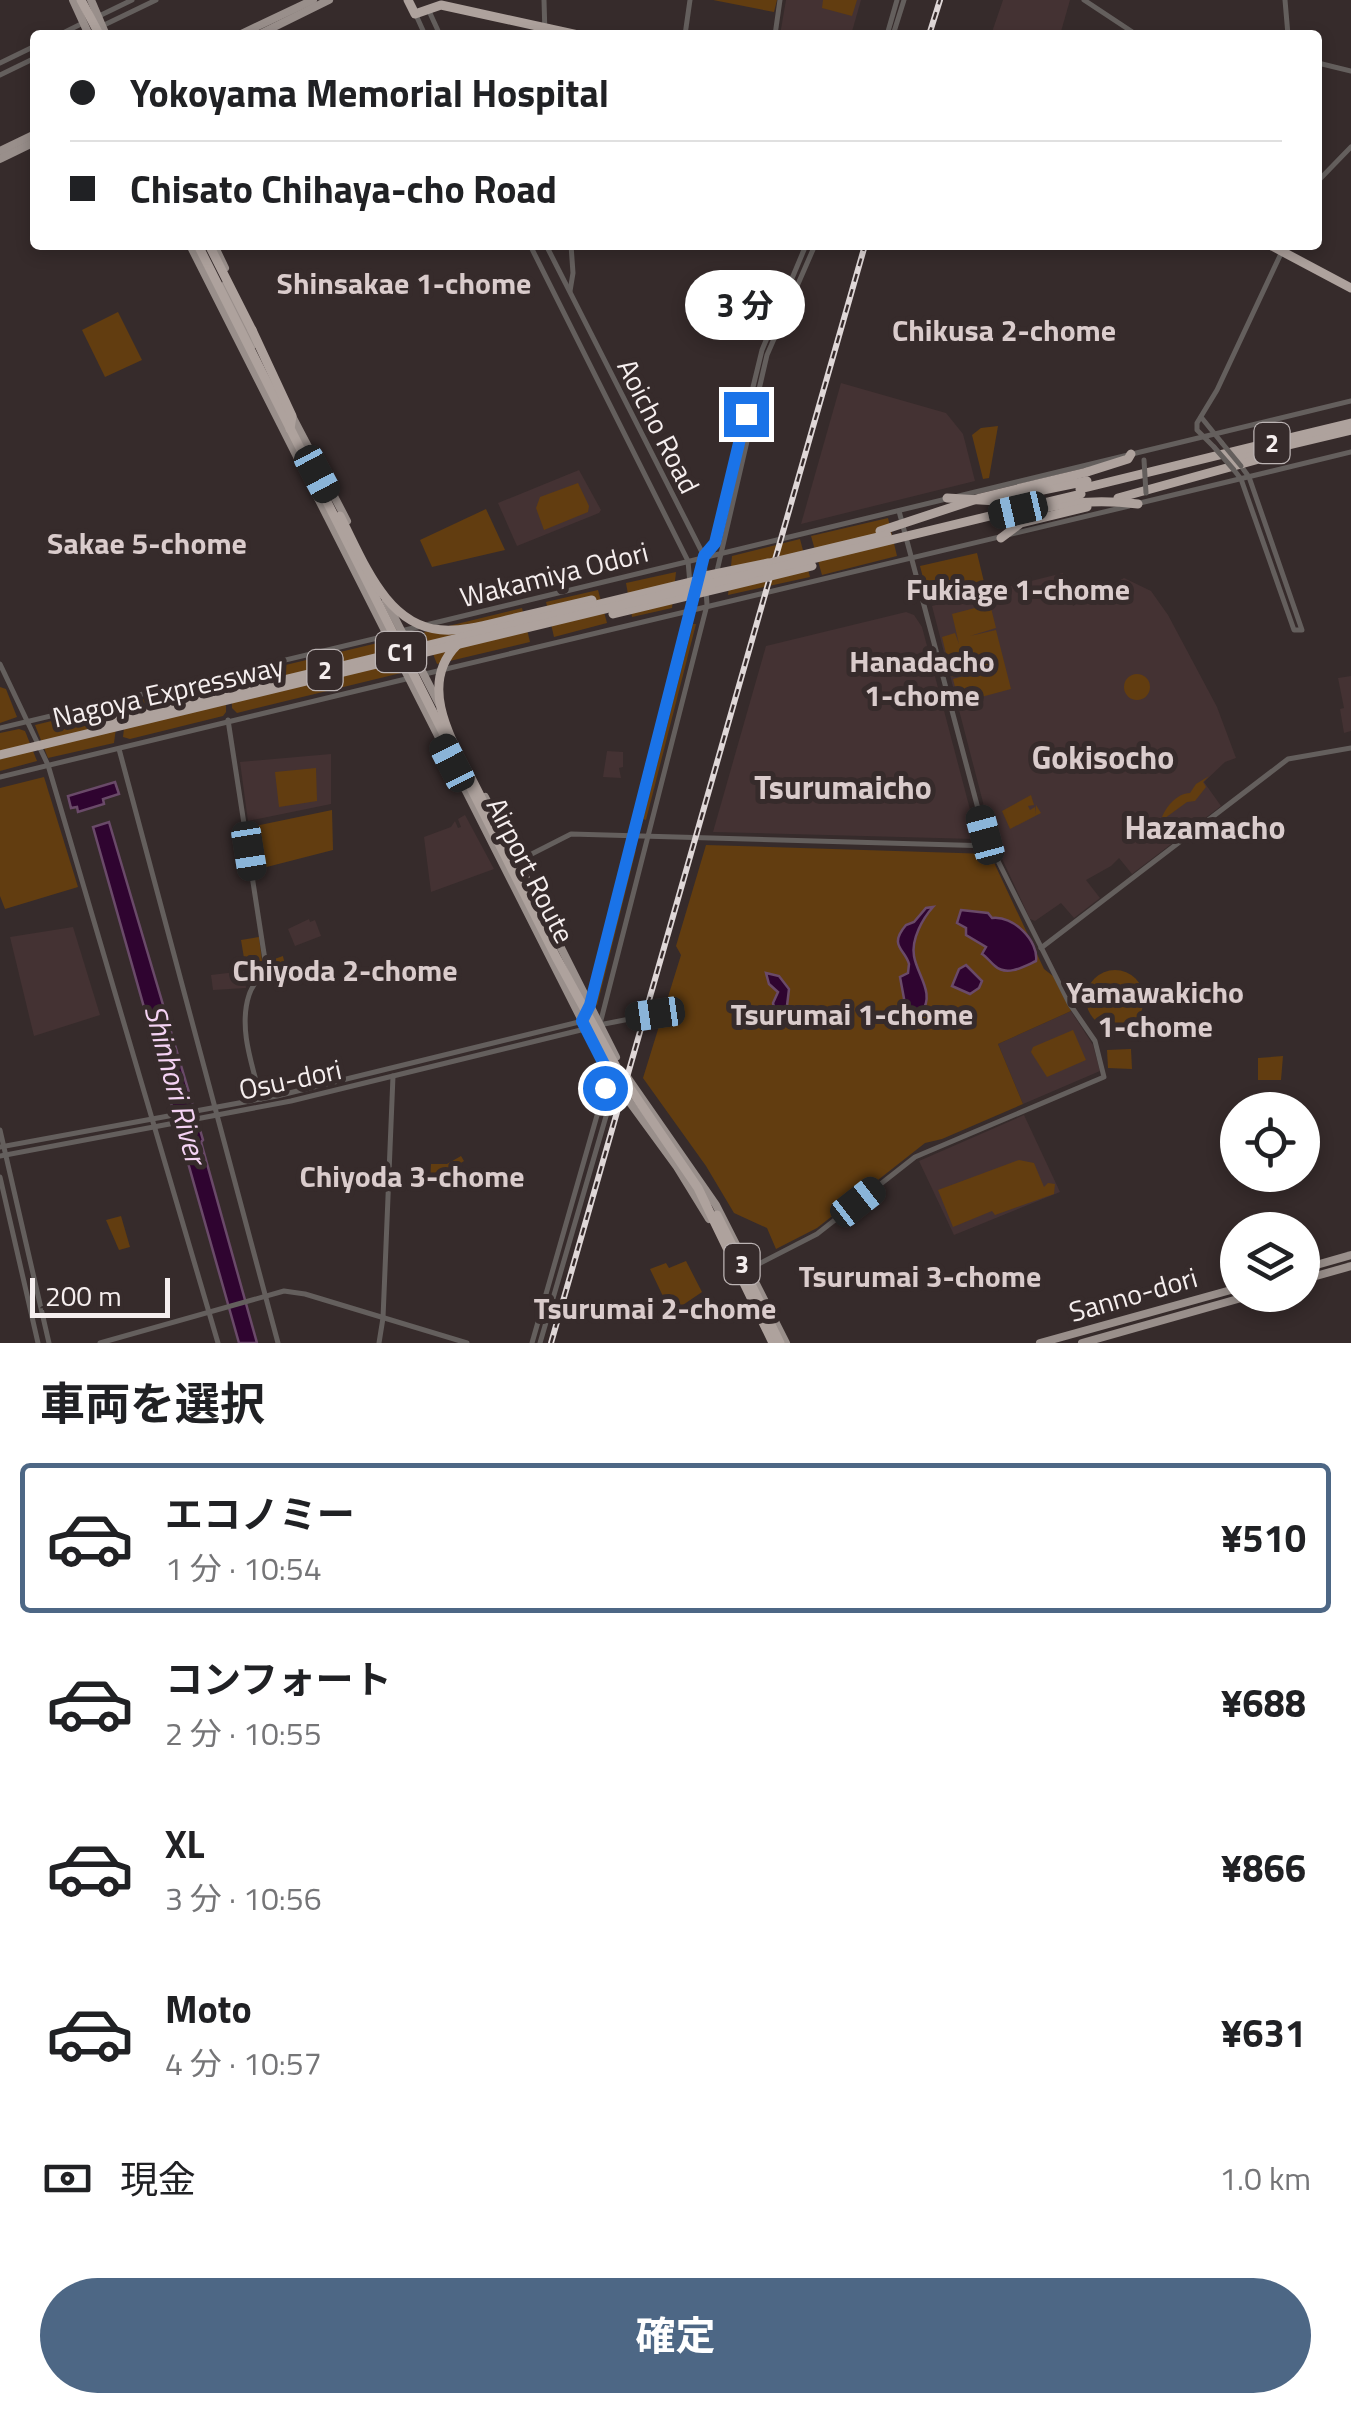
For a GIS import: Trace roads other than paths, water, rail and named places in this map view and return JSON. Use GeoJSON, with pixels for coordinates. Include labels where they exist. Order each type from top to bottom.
{"type":"FeatureCollection","features":[{"type":"Feature","properties":{"kind":"highway"},"geometry":{"type":"LineString","coordinates":[[86,0],[94,30]]}},
{"type":"Feature","properties":{"kind":"highway"},"geometry":{"type":"LineString","coordinates":[[408,0],[415,14],[425,4],[441,6],[541,30]]}},
{"type":"Feature","properties":{"kind":"highway","name":"C1"},"geometry":{"type":"LineString","coordinates":[[209,250],[292,416],[290,429],[498,844],[613,1063],[698,1188]]}},
{"type":"Feature","properties":{"kind":"highway"},"geometry":{"type":"LineString","coordinates":[[1287,250],[1351,288]]}},
{"type":"Feature","properties":{"kind":"highway","name":"Nagoya Expressway"},"geometry":{"type":"LineString","coordinates":[[0,752],[650,590],[1336,434],[1351,427]]}},
{"type":"Feature","properties":{"kind":"highway","name":"Nagoya Expressway"},"geometry":{"type":"LineString","coordinates":[[0,752],[987,520],[1193,462],[1351,427]]}},
{"type":"Feature","properties":{"kind":"highway"},"geometry":{"type":"LineString","coordinates":[[1118,498],[1336,434]]}},
{"type":"Feature","properties":{"kind":"highway"},"geometry":{"type":"LineString","coordinates":[[305,458],[383,594],[401,614],[421,626],[441,631],[468,629],[795,556],[992,495],[1087,472],[1128,459],[1131,454]]}},
{"type":"Feature","properties":{"kind":"highway"},"geometry":{"type":"LineString","coordinates":[[947,498],[997,500],[1193,462]]}},
{"type":"Feature","properties":{"kind":"highway"},"geometry":{"type":"LineString","coordinates":[[498,844],[489,814],[440,703],[442,668],[460,643],[507,629],[636,609],[1044,506],[1142,502]]}},
{"type":"Feature","properties":{"kind":"highway"},"geometry":{"type":"LineString","coordinates":[[1001,538],[1021,522],[1099,504]]}},
{"type":"Feature","properties":{"kind":"highway","name":"3"},"geometry":{"type":"LineString","coordinates":[[698,1188],[723,1226],[777,1343]]}},
{"type":"Feature","properties":{"kind":"main road"},"geometry":{"type":"LineString","coordinates":[[73,0],[92,30]]}},
{"type":"Feature","properties":{"kind":"main road"},"geometry":{"type":"LineString","coordinates":[[86,0],[99,16],[96,30]]}},
{"type":"Feature","properties":{"kind":"main road"},"geometry":{"type":"LineString","coordinates":[[250,30],[313,0]]}},
{"type":"Feature","properties":{"kind":"main road"},"geometry":{"type":"LineString","coordinates":[[268,30],[329,0]]}},
{"type":"Feature","properties":{"kind":"main road"},"geometry":{"type":"LineString","coordinates":[[0,150],[30,136]]}},
{"type":"Feature","properties":{"kind":"main road"},"geometry":{"type":"LineString","coordinates":[[0,159],[30,144]]}},
{"type":"Feature","properties":{"kind":"main road","name":"Airport Route"},"geometry":{"type":"LineString","coordinates":[[193,250],[609,1074],[693,1191],[777,1343]]}},
{"type":"Feature","properties":{"kind":"main road","name":"Airport Route"},"geometry":{"type":"LineString","coordinates":[[210,250],[278,377],[276,385],[401,632],[521,858],[620,1065],[704,1184],[749,1269],[777,1343]]}},
{"type":"Feature","properties":{"kind":"main road"},"geometry":{"type":"LineString","coordinates":[[1320,1264],[1351,1255]]}},
{"type":"Feature","properties":{"kind":"main road"},"geometry":{"type":"LineString","coordinates":[[1320,1275],[1351,1266]]}},
{"type":"Feature","properties":{"kind":"main road","name":"Sanno-dori"},"geometry":{"type":"LineString","coordinates":[[1040,1343],[1220,1293]]}},
{"type":"Feature","properties":{"kind":"main road","name":"Sanno-dori"},"geometry":{"type":"LineString","coordinates":[[1082,1343],[1220,1304]]}},
{"type":"Feature","properties":{"kind":"street"},"geometry":{"type":"LineString","coordinates":[[69,30],[132,0]]}},
{"type":"Feature","properties":{"kind":"street"},"geometry":{"type":"LineString","coordinates":[[101,30],[156,0]]}},
{"type":"Feature","properties":{"kind":"street"},"geometry":{"type":"LineString","coordinates":[[544,0],[545,30]]}},
{"type":"Feature","properties":{"kind":"street"},"geometry":{"type":"LineString","coordinates":[[686,30],[690,0]]}},
{"type":"Feature","properties":{"kind":"street"},"geometry":{"type":"LineString","coordinates":[[776,30],[780,0]]}},
{"type":"Feature","properties":{"kind":"street"},"geometry":{"type":"LineString","coordinates":[[892,30],[901,0]]}},
{"type":"Feature","properties":{"kind":"street"},"geometry":{"type":"LineString","coordinates":[[1084,0],[1129,30]]}},
{"type":"Feature","properties":{"kind":"street"},"geometry":{"type":"LineString","coordinates":[[1285,0],[1288,30]]}},
{"type":"Feature","properties":{"kind":"street"},"geometry":{"type":"LineString","coordinates":[[425,4],[438,30]]}},
{"type":"Feature","properties":{"kind":"street"},"geometry":{"type":"LineString","coordinates":[[415,14],[423,30]]}},
{"type":"Feature","properties":{"kind":"street"},"geometry":{"type":"LineString","coordinates":[[0,64],[30,49]]}},
{"type":"Feature","properties":{"kind":"street"},"geometry":{"type":"LineString","coordinates":[[0,75],[30,60]]}},
{"type":"Feature","properties":{"kind":"street"},"geometry":{"type":"LineString","coordinates":[[1322,64],[1351,71]]}},
{"type":"Feature","properties":{"kind":"street"},"geometry":{"type":"LineString","coordinates":[[1322,177],[1351,148]]}},
{"type":"Feature","properties":{"kind":"street","name":"Aoicho Road"},"geometry":{"type":"LineString","coordinates":[[532,250],[688,561],[692,609],[584,1025]]}},
{"type":"Feature","properties":{"kind":"street","name":"Aoicho Road"},"geometry":{"type":"LineString","coordinates":[[549,250],[704,556],[707,606],[600,1024]]}},
{"type":"Feature","properties":{"kind":"street"},"geometry":{"type":"LineString","coordinates":[[570,292],[574,274],[571,250]]}},
{"type":"Feature","properties":{"kind":"street"},"geometry":{"type":"LineString","coordinates":[[692,609],[704,556],[715,543],[762,350],[804,250]]}},
{"type":"Feature","properties":{"kind":"street"},"geometry":{"type":"LineString","coordinates":[[707,606],[768,355],[813,250]]}},
{"type":"Feature","properties":{"kind":"street"},"geometry":{"type":"LineString","coordinates":[[1201,417],[1249,477],[1302,630],[1294,630],[1241,479],[1197,430],[1201,417],[1283,250]]}},
{"type":"Feature","properties":{"kind":"street","name":"Wakamiya Odori"},"geometry":{"type":"LineString","coordinates":[[0,728],[1351,401]]}},
{"type":"Feature","properties":{"kind":"street"},"geometry":{"type":"LineString","coordinates":[[1142,502],[1146,493],[1144,451]]}},
{"type":"Feature","properties":{"kind":"street"},"geometry":{"type":"LineString","coordinates":[[0,776],[1351,452]]}},
{"type":"Feature","properties":{"kind":"street"},"geometry":{"type":"LineString","coordinates":[[737,1276],[817,1234],[914,1157],[1104,1077],[1095,1042],[1069,1003],[985,835],[898,510]]}},
{"type":"Feature","properties":{"kind":"street"},"geometry":{"type":"LineString","coordinates":[[0,664],[48,765],[218,1343]]}},
{"type":"Feature","properties":{"kind":"street"},"geometry":{"type":"LineString","coordinates":[[228,720],[265,960],[264,972],[248,996],[245,1020],[260,1099]]}},
{"type":"Feature","properties":{"kind":"street"},"geometry":{"type":"LineString","coordinates":[[1040,948],[1288,759],[1351,748]]}},
{"type":"Feature","properties":{"kind":"street"},"geometry":{"type":"LineString","coordinates":[[119,749],[278,1343]]}},
{"type":"Feature","properties":{"kind":"street"},"geometry":{"type":"LineString","coordinates":[[505,868],[571,834],[992,846]]}},
{"type":"Feature","properties":{"kind":"street"},"geometry":{"type":"LineString","coordinates":[[584,1025],[655,1014]]}},
{"type":"Feature","properties":{"kind":"street","name":"Osu-dori"},"geometry":{"type":"LineString","coordinates":[[216,1111],[584,1025]]}},
{"type":"Feature","properties":{"kind":"street","name":"Osu-dori"},"geometry":{"type":"LineString","coordinates":[[2,1147],[291,1101],[393,1079],[584,1025]]}},
{"type":"Feature","properties":{"kind":"street"},"geometry":{"type":"LineString","coordinates":[[532,1343],[609,1074],[620,1065]]}},
{"type":"Feature","properties":{"kind":"street"},"geometry":{"type":"LineString","coordinates":[[540,1343],[620,1065]]}},
{"type":"Feature","properties":{"kind":"street"},"geometry":{"type":"LineString","coordinates":[[379,1343],[384,1318],[392,1068]]}},
{"type":"Feature","properties":{"kind":"street","name":"Osu-dori"},"geometry":{"type":"LineString","coordinates":[[3,1156],[153,1123]]}},
{"type":"Feature","properties":{"kind":"street"},"geometry":{"type":"LineString","coordinates":[[0,1130],[3,1156],[50,1343]]}},
{"type":"Feature","properties":{"kind":"street"},"geometry":{"type":"LineString","coordinates":[[0,1177],[38,1343]]}},
{"type":"Feature","properties":{"kind":"street"},"geometry":{"type":"LineString","coordinates":[[100,1343],[265,1294],[295,1292],[467,1343]]}},
{"type":"Feature","properties":{"kind":"water"},"geometry":{"type":"Polygon","coordinates":[[[115,782],[119,794],[103,799],[104,804],[78,812],[77,807],[71,808],[68,796],[115,782]]]}},
{"type":"Feature","properties":{"kind":"water","name":"Shinhori River"},"geometry":{"type":"Polygon","coordinates":[[[109,822],[203,1140],[257,1343],[239,1343],[93,827],[109,822]]]}},
{"type":"Feature","properties":{"kind":"water"},"geometry":{"type":"Polygon","coordinates":[[[933,907],[914,943],[927,999],[921,1013],[905,1004],[900,977],[908,973],[909,964],[898,938],[906,925],[926,908],[933,907]]]}},
{"type":"Feature","properties":{"kind":"water"},"geometry":{"type":"Polygon","coordinates":[[[961,910],[988,913],[992,918],[1016,925],[1033,945],[1036,961],[1010,971],[995,966],[982,954],[986,947],[966,935],[966,928],[957,923],[961,910]]]}},
{"type":"Feature","properties":{"kind":"water"},"geometry":{"type":"Polygon","coordinates":[[[966,965],[982,981],[970,994],[952,986],[959,969],[966,965]]]}},
{"type":"Feature","properties":{"kind":"water"},"geometry":{"type":"Polygon","coordinates":[[[766,973],[779,976],[789,989],[787,1006],[776,1015],[773,1003],[778,992],[769,984],[766,973]]]}},
{"type":"Feature","properties":{"kind":"railway"},"geometry":{"type":"LineString","coordinates":[[931,30],[940,0]]}},
{"type":"Feature","properties":{"kind":"railway"},"geometry":{"type":"LineString","coordinates":[[551,1343],[864,250]]}},
{"type":"Feature","properties":{"kind":"district","name":"Shinsakae 1-chome"},"geometry":{"type":"Point","coordinates":[404,283]}},
{"type":"Feature","properties":{"kind":"district","name":"Chikusa 2-chome"},"geometry":{"type":"Point","coordinates":[1004,330]}},
{"type":"Feature","properties":{"kind":"district","name":"Sakae 5-chome"},"geometry":{"type":"Point","coordinates":[147,543]}},
{"type":"Feature","properties":{"kind":"district","name":"Fukiage 1-chome"},"geometry":{"type":"Point","coordinates":[1018,589]}},
{"type":"Feature","properties":{"kind":"district","name":"Hanadacho 1-chome"},"geometry":{"type":"Point","coordinates":[922,678]}},
{"type":"Feature","properties":{"kind":"district","name":"Gokisocho"},"geometry":{"type":"Point","coordinates":[1103,757]}},
{"type":"Feature","properties":{"kind":"district","name":"Tsurumaicho"},"geometry":{"type":"Point","coordinates":[843,787]}},
{"type":"Feature","properties":{"kind":"district","name":"Hazamacho"},"geometry":{"type":"Point","coordinates":[1205,827]}},
{"type":"Feature","properties":{"kind":"district","name":"Chiyoda 2-chome"},"geometry":{"type":"Point","coordinates":[345,970]}},
{"type":"Feature","properties":{"kind":"district","name":"Yamawakicho 1-chome"},"geometry":{"type":"Point","coordinates":[1155,1009]}},
{"type":"Feature","properties":{"kind":"district","name":"Tsurumai 1-chome"},"geometry":{"type":"Point","coordinates":[852,1014]}},
{"type":"Feature","properties":{"kind":"district","name":"Chiyoda 3-chome"},"geometry":{"type":"Point","coordinates":[412,1176]}},
{"type":"Feature","properties":{"kind":"district","name":"Tsurumai 3-chome"},"geometry":{"type":"Point","coordinates":[920,1276]}},
{"type":"Feature","properties":{"kind":"district","name":"Tsurumai 2-chome"},"geometry":{"type":"Point","coordinates":[655,1308]}}]}
